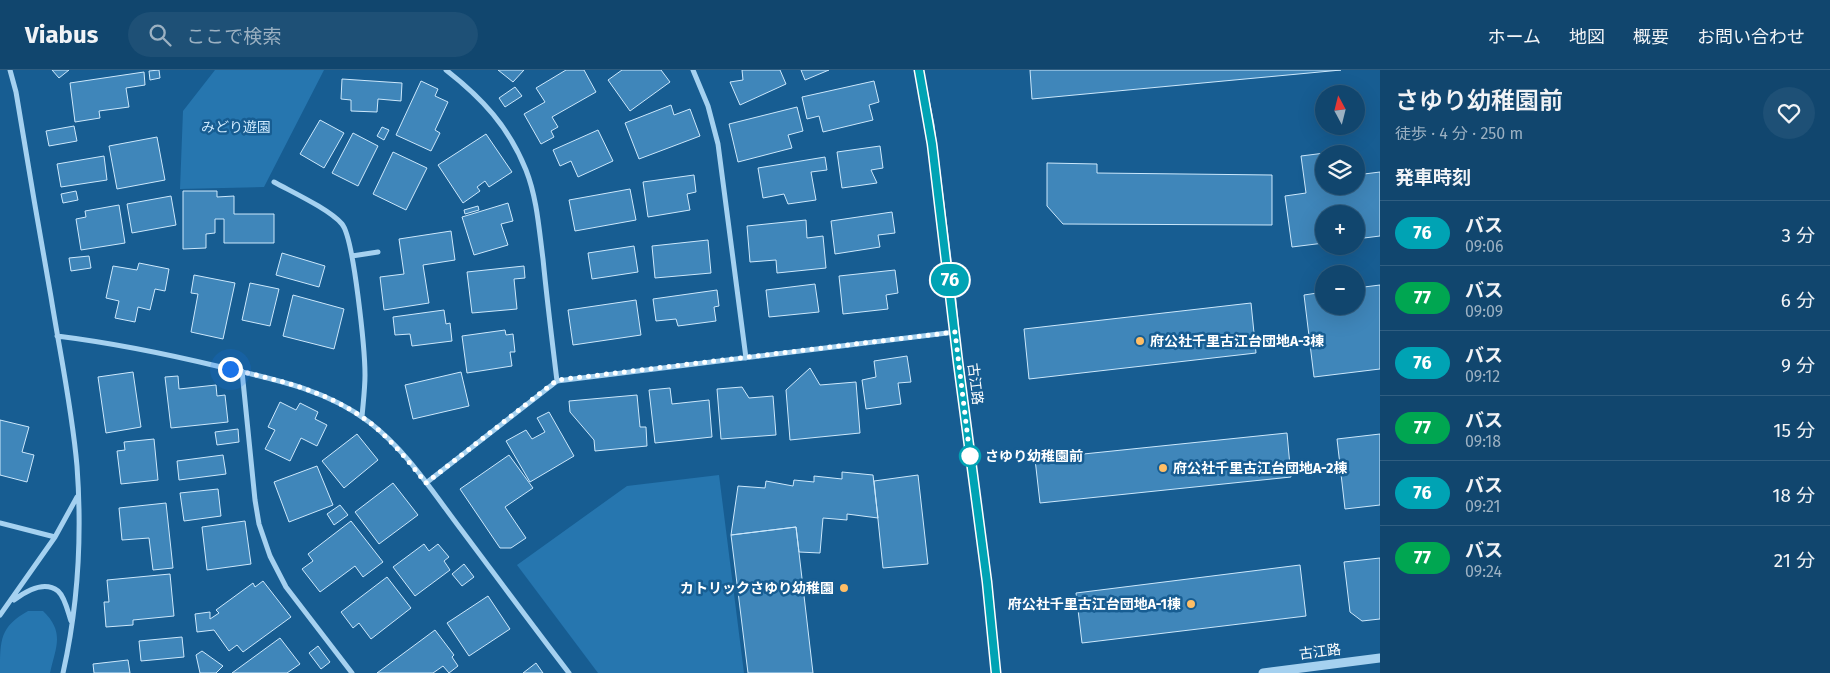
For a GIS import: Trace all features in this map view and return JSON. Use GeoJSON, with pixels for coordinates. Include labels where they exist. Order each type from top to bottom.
{"type":"FeatureCollection","features":[{"type":"Feature","properties":{"kind":"street"},"geometry":{"type":"LineString","coordinates":[[10,70],[16,92],[74,439],[79,494],[78,558],[72,623],[63,673]]}},
{"type":"Feature","properties":{"kind":"street"},"geometry":{"type":"LineString","coordinates":[[446,70],[478,97],[492,112],[511,138],[526,170],[537,214],[557,380]]}},
{"type":"Feature","properties":{"kind":"street"},"geometry":{"type":"LineString","coordinates":[[693,70],[708,106],[718,144],[746,358]]}},
{"type":"Feature","properties":{"kind":"street","name":"古江路"},"geometry":{"type":"LineString","coordinates":[[919,70],[930,125],[987,582],[996,673]]}},
{"type":"Feature","properties":{"kind":"street"},"geometry":{"type":"LineString","coordinates":[[274,182],[324,211],[341,223],[347,233],[352,256],[365,363],[362,418]]}},
{"type":"Feature","properties":{"kind":"street"},"geometry":{"type":"LineString","coordinates":[[352,256],[378,252]]}},
{"type":"Feature","properties":{"kind":"street"},"geometry":{"type":"LineString","coordinates":[[426,483],[557,380],[955,332]]}},
{"type":"Feature","properties":{"kind":"street"},"geometry":{"type":"LineString","coordinates":[[57,336],[116,344],[306,388],[370,422],[401,452],[426,483],[569,673]]}},
{"type":"Feature","properties":{"kind":"street"},"geometry":{"type":"LineString","coordinates":[[242,372],[259,524],[270,556],[286,587],[352,673]]}},
{"type":"Feature","properties":{"kind":"street"},"geometry":{"type":"LineString","coordinates":[[0,614],[56,537],[79,494]]}},
{"type":"Feature","properties":{"kind":"street"},"geometry":{"type":"LineString","coordinates":[[0,523],[56,537]]}},
{"type":"Feature","properties":{"kind":"street"},"geometry":{"type":"LineString","coordinates":[[9,603],[26,591],[38,587],[51,588],[60,592],[72,623]]}},
{"type":"Feature","properties":{"kind":"street","name":"古江路"},"geometry":{"type":"LineString","coordinates":[[1263,673],[1380,658]]}},
{"type":"Feature","properties":{"kind":"green space","name":"みどり遊園"},"geometry":{"type":"Polygon","coordinates":[[[215,70],[324,70],[264,187],[180,189],[183,111],[215,70]]]}},
{"type":"Feature","properties":{"kind":"green space"},"geometry":{"type":"Polygon","coordinates":[[[719,475],[744,673],[598,673],[517,565],[627,486],[719,475]]]}},
{"type":"Feature","properties":{"kind":"green space"},"geometry":{"type":"Polygon","coordinates":[[[28,611],[43,611],[54,626],[57,640],[50,673],[0,673],[0,651],[4,635],[12,623],[28,611]]]}},
{"type":"Feature","properties":{"kind":"building"},"geometry":{"type":"Polygon","coordinates":[[[52,70],[69,70],[59,78],[52,70]]]}},
{"type":"Feature","properties":{"kind":"building"},"geometry":{"type":"Polygon","coordinates":[[[159,70],[160,78],[150,80],[149,71],[159,70]]]}},
{"type":"Feature","properties":{"kind":"building"},"geometry":{"type":"Polygon","coordinates":[[[498,70],[524,70],[513,82],[498,70]]]}},
{"type":"Feature","properties":{"kind":"building"},"geometry":{"type":"Polygon","coordinates":[[[566,70],[584,70],[596,92],[552,117],[558,127],[551,131],[554,137],[541,144],[524,114],[545,102],[536,88],[566,70]]]}},
{"type":"Feature","properties":{"kind":"building"},"geometry":{"type":"Polygon","coordinates":[[[622,70],[661,70],[670,82],[630,111],[608,80],[622,70]]]}},
{"type":"Feature","properties":{"kind":"building"},"geometry":{"type":"Polygon","coordinates":[[[742,70],[780,70],[786,84],[740,105],[730,82],[743,80],[742,70]]]}},
{"type":"Feature","properties":{"kind":"building"},"geometry":{"type":"Polygon","coordinates":[[[801,70],[829,70],[805,80],[801,70]]]}},
{"type":"Feature","properties":{"kind":"building"},"geometry":{"type":"Polygon","coordinates":[[[1030,70],[1341,70],[1032,99],[1030,70]]]}},
{"type":"Feature","properties":{"kind":"building"},"geometry":{"type":"Polygon","coordinates":[[[144,72],[145,85],[126,88],[129,107],[99,111],[100,118],[75,122],[70,83],[144,72]]]}},
{"type":"Feature","properties":{"kind":"building"},"geometry":{"type":"Polygon","coordinates":[[[342,79],[402,83],[401,101],[378,99],[377,112],[351,111],[351,100],[341,99],[342,79]]]}},
{"type":"Feature","properties":{"kind":"building"},"geometry":{"type":"Polygon","coordinates":[[[421,81],[438,89],[435,96],[448,102],[435,130],[440,133],[431,151],[396,135],[421,81]]]}},
{"type":"Feature","properties":{"kind":"building"},"geometry":{"type":"Polygon","coordinates":[[[874,81],[879,102],[869,105],[873,120],[823,132],[819,116],[807,119],[802,97],[874,81]]]}},
{"type":"Feature","properties":{"kind":"building"},"geometry":{"type":"Polygon","coordinates":[[[515,87],[522,96],[505,107],[499,98],[515,87]]]}},
{"type":"Feature","properties":{"kind":"building"},"geometry":{"type":"Polygon","coordinates":[[[671,105],[674,115],[690,109],[700,136],[639,159],[625,123],[671,105]]]}},
{"type":"Feature","properties":{"kind":"building"},"geometry":{"type":"Polygon","coordinates":[[[797,107],[803,131],[788,135],[792,148],[738,162],[729,124],[797,107]]]}},
{"type":"Feature","properties":{"kind":"building"},"geometry":{"type":"Polygon","coordinates":[[[320,120],[344,133],[324,168],[300,154],[320,120]]]}},
{"type":"Feature","properties":{"kind":"building"},"geometry":{"type":"Polygon","coordinates":[[[74,126],[77,141],[49,146],[46,131],[74,126]]]}},
{"type":"Feature","properties":{"kind":"building"},"geometry":{"type":"Polygon","coordinates":[[[382,127],[389,130],[384,140],[377,136],[382,127]]]}},
{"type":"Feature","properties":{"kind":"building"},"geometry":{"type":"Polygon","coordinates":[[[598,130],[613,161],[578,177],[571,161],[560,166],[553,150],[598,130]]]}},
{"type":"Feature","properties":{"kind":"building"},"geometry":{"type":"Polygon","coordinates":[[[353,133],[378,146],[358,186],[332,173],[353,133]]]}},
{"type":"Feature","properties":{"kind":"building"},"geometry":{"type":"Polygon","coordinates":[[[486,134],[512,172],[489,187],[485,181],[477,187],[480,191],[463,203],[438,165],[486,134]]]}},
{"type":"Feature","properties":{"kind":"building"},"geometry":{"type":"Polygon","coordinates":[[[157,137],[165,180],[117,189],[109,146],[157,137]]]}},
{"type":"Feature","properties":{"kind":"building"},"geometry":{"type":"Polygon","coordinates":[[[880,146],[883,168],[871,170],[877,183],[842,188],[837,152],[880,146]]]}},
{"type":"Feature","properties":{"kind":"building"},"geometry":{"type":"Polygon","coordinates":[[[393,152],[427,168],[406,210],[373,194],[393,152]]]}},
{"type":"Feature","properties":{"kind":"building"},"geometry":{"type":"Polygon","coordinates":[[[1315,154],[1315,195],[1365,195],[1365,174],[1380,172],[1380,236],[1365,238],[1365,205],[1315,205],[1315,244],[1292,247],[1285,196],[1306,193],[1301,156],[1315,154]]]}},
{"type":"Feature","properties":{"kind":"building"},"geometry":{"type":"Polygon","coordinates":[[[104,156],[107,180],[61,187],[57,164],[104,156]]]}},
{"type":"Feature","properties":{"kind":"building"},"geometry":{"type":"Polygon","coordinates":[[[825,157],[827,170],[811,172],[816,200],[788,204],[784,194],[763,198],[758,168],[825,157]]]}},
{"type":"Feature","properties":{"kind":"building"},"geometry":{"type":"Polygon","coordinates":[[[1047,163],[1097,164],[1097,173],[1272,175],[1272,225],[1063,224],[1047,206],[1047,163]]]}},
{"type":"Feature","properties":{"kind":"building"},"geometry":{"type":"Polygon","coordinates":[[[694,175],[696,192],[687,194],[690,210],[648,217],[643,182],[694,175]]]}},
{"type":"Feature","properties":{"kind":"building"},"geometry":{"type":"Polygon","coordinates":[[[630,189],[636,220],[575,231],[569,200],[630,189]]]}},
{"type":"Feature","properties":{"kind":"building"},"geometry":{"type":"Polygon","coordinates":[[[76,191],[78,200],[63,203],[61,194],[76,191]]]}},
{"type":"Feature","properties":{"kind":"building"},"geometry":{"type":"Polygon","coordinates":[[[183,191],[217,191],[217,197],[234,196],[234,214],[274,214],[274,243],[224,243],[224,219],[215,219],[215,233],[206,234],[206,248],[183,249],[183,191]]]}},
{"type":"Feature","properties":{"kind":"building"},"geometry":{"type":"Polygon","coordinates":[[[171,196],[176,225],[132,233],[127,204],[171,196]]]}},
{"type":"Feature","properties":{"kind":"building"},"geometry":{"type":"Polygon","coordinates":[[[508,203],[513,221],[501,224],[508,245],[474,255],[462,217],[508,203]]]}},
{"type":"Feature","properties":{"kind":"building"},"geometry":{"type":"Polygon","coordinates":[[[119,205],[125,243],[81,250],[76,219],[86,217],[85,211],[119,205]]]}},
{"type":"Feature","properties":{"kind":"building"},"geometry":{"type":"Polygon","coordinates":[[[478,206],[479,210],[465,214],[464,210],[478,206]]]}},
{"type":"Feature","properties":{"kind":"building"},"geometry":{"type":"Polygon","coordinates":[[[892,212],[895,233],[878,235],[880,247],[835,254],[831,221],[892,212]]]}},
{"type":"Feature","properties":{"kind":"building"},"geometry":{"type":"Polygon","coordinates":[[[806,220],[807,238],[823,236],[826,268],[777,273],[776,260],[750,262],[747,226],[806,220]]]}},
{"type":"Feature","properties":{"kind":"building"},"geometry":{"type":"Polygon","coordinates":[[[451,231],[455,260],[423,265],[429,303],[384,310],[380,277],[404,274],[399,239],[451,231]]]}},
{"type":"Feature","properties":{"kind":"building"},"geometry":{"type":"Polygon","coordinates":[[[708,240],[711,273],[655,278],[652,246],[708,240]]]}},
{"type":"Feature","properties":{"kind":"building"},"geometry":{"type":"Polygon","coordinates":[[[634,246],[638,272],[592,279],[588,253],[634,246]]]}},
{"type":"Feature","properties":{"kind":"building"},"geometry":{"type":"Polygon","coordinates":[[[282,253],[325,266],[319,287],[276,275],[282,253]]]}},
{"type":"Feature","properties":{"kind":"building"},"geometry":{"type":"Polygon","coordinates":[[[89,256],[91,268],[71,271],[69,258],[89,256]]]}},
{"type":"Feature","properties":{"kind":"building"},"geometry":{"type":"Polygon","coordinates":[[[139,263],[169,269],[165,291],[155,289],[150,310],[138,307],[135,322],[115,318],[119,301],[106,298],[113,266],[137,270],[139,263]]]}},
{"type":"Feature","properties":{"kind":"building"},"geometry":{"type":"Polygon","coordinates":[[[524,266],[525,278],[514,279],[517,309],[472,313],[467,272],[524,266]]]}},
{"type":"Feature","properties":{"kind":"building"},"geometry":{"type":"Polygon","coordinates":[[[895,270],[898,293],[886,295],[888,309],[843,314],[839,276],[895,270]]]}},
{"type":"Feature","properties":{"kind":"building"},"geometry":{"type":"Polygon","coordinates":[[[194,275],[235,283],[223,339],[191,332],[198,294],[191,293],[194,275]]]}},
{"type":"Feature","properties":{"kind":"building"},"geometry":{"type":"Polygon","coordinates":[[[250,283],[279,289],[270,326],[242,320],[250,283]]]}},
{"type":"Feature","properties":{"kind":"building"},"geometry":{"type":"Polygon","coordinates":[[[815,284],[819,312],[769,317],[766,290],[815,284]]]}},
{"type":"Feature","properties":{"kind":"building"},"geometry":{"type":"Polygon","coordinates":[[[1380,285],[1380,369],[1314,377],[1304,295],[1315,293],[1315,315],[1365,315],[1365,287],[1380,285]]]}},
{"type":"Feature","properties":{"kind":"building"},"geometry":{"type":"Polygon","coordinates":[[[717,290],[719,306],[714,307],[716,321],[678,326],[676,319],[656,321],[653,299],[717,290]]]}},
{"type":"Feature","properties":{"kind":"building"},"geometry":{"type":"Polygon","coordinates":[[[293,295],[344,309],[334,349],[283,336],[293,295]]]}},
{"type":"Feature","properties":{"kind":"building"},"geometry":{"type":"Polygon","coordinates":[[[636,300],[641,335],[573,345],[568,310],[636,300]]]}},
{"type":"Feature","properties":{"kind":"building","name":"府公社千里古江台団地A-3棟"},"geometry":{"type":"Polygon","coordinates":[[[1251,303],[1256,353],[1029,379],[1024,329],[1251,303]]]}},
{"type":"Feature","properties":{"kind":"building"},"geometry":{"type":"Polygon","coordinates":[[[444,310],[446,324],[450,323],[452,341],[412,346],[410,334],[395,335],[393,317],[444,310]]]}},
{"type":"Feature","properties":{"kind":"building"},"geometry":{"type":"Polygon","coordinates":[[[505,330],[506,335],[513,334],[515,352],[510,352],[512,366],[467,373],[462,336],[505,330]]]}},
{"type":"Feature","properties":{"kind":"building"},"geometry":{"type":"Polygon","coordinates":[[[907,356],[911,382],[898,383],[901,404],[866,409],[862,380],[876,377],[874,361],[907,356]]]}},
{"type":"Feature","properties":{"kind":"building"},"geometry":{"type":"Polygon","coordinates":[[[810,368],[820,385],[856,382],[860,433],[790,440],[786,390],[810,368]]]}},
{"type":"Feature","properties":{"kind":"building"},"geometry":{"type":"Polygon","coordinates":[[[133,372],[141,427],[106,433],[98,377],[133,372]]]}},
{"type":"Feature","properties":{"kind":"building"},"geometry":{"type":"Polygon","coordinates":[[[461,372],[469,406],[413,419],[405,385],[461,372]]]}},
{"type":"Feature","properties":{"kind":"building"},"geometry":{"type":"Polygon","coordinates":[[[178,376],[179,389],[216,385],[217,396],[225,395],[228,422],[171,428],[165,377],[178,376]]]}},
{"type":"Feature","properties":{"kind":"building"},"geometry":{"type":"Polygon","coordinates":[[[742,387],[749,398],[773,396],[776,435],[721,439],[717,389],[742,387]]]}},
{"type":"Feature","properties":{"kind":"building"},"geometry":{"type":"Polygon","coordinates":[[[670,388],[672,404],[709,400],[712,437],[655,443],[649,390],[670,388]]]}},
{"type":"Feature","properties":{"kind":"building"},"geometry":{"type":"Polygon","coordinates":[[[637,395],[640,427],[646,427],[647,446],[595,451],[594,440],[570,412],[569,401],[637,395]]]}},
{"type":"Feature","properties":{"kind":"building"},"geometry":{"type":"Polygon","coordinates":[[[280,402],[296,410],[300,403],[318,412],[315,419],[327,425],[317,446],[301,438],[290,461],[265,449],[275,430],[268,427],[280,402]]]}},
{"type":"Feature","properties":{"kind":"building"},"geometry":{"type":"Polygon","coordinates":[[[549,412],[574,456],[530,482],[506,441],[526,430],[532,439],[545,432],[537,418],[549,412]]]}},
{"type":"Feature","properties":{"kind":"building"},"geometry":{"type":"Polygon","coordinates":[[[0,420],[29,427],[22,452],[34,455],[27,482],[0,475],[0,420]]]}},
{"type":"Feature","properties":{"kind":"building"},"geometry":{"type":"Polygon","coordinates":[[[238,429],[239,442],[217,445],[215,432],[238,429]]]}},
{"type":"Feature","properties":{"kind":"building","name":"府公社千里古江台団地A-2棟"},"geometry":{"type":"Polygon","coordinates":[[[1287,433],[1291,477],[1040,503],[1035,459],[1287,433]]]}},
{"type":"Feature","properties":{"kind":"building"},"geometry":{"type":"Polygon","coordinates":[[[357,434],[378,460],[344,488],[322,461],[357,434]]]}},
{"type":"Feature","properties":{"kind":"building"},"geometry":{"type":"Polygon","coordinates":[[[1380,434],[1380,505],[1345,509],[1337,439],[1380,434]]]}},
{"type":"Feature","properties":{"kind":"building"},"geometry":{"type":"Polygon","coordinates":[[[154,439],[158,480],[121,484],[117,451],[125,450],[124,442],[154,439]]]}},
{"type":"Feature","properties":{"kind":"building"},"geometry":{"type":"Polygon","coordinates":[[[223,455],[226,474],[179,480],[177,461],[223,455]]]}},
{"type":"Feature","properties":{"kind":"building"},"geometry":{"type":"Polygon","coordinates":[[[509,455],[533,488],[505,507],[526,538],[511,548],[500,548],[460,489],[509,455]]]}},
{"type":"Feature","properties":{"kind":"building"},"geometry":{"type":"Polygon","coordinates":[[[317,466],[333,505],[289,522],[274,482],[317,466]]]}},
{"type":"Feature","properties":{"kind":"building"},"geometry":{"type":"Polygon","coordinates":[[[842,472],[873,475],[878,518],[847,514],[847,520],[823,518],[820,553],[799,552],[796,527],[731,535],[738,486],[765,488],[766,481],[793,486],[794,480],[814,482],[814,476],[842,479],[842,472]]]}},
{"type":"Feature","properties":{"kind":"building"},"geometry":{"type":"Polygon","coordinates":[[[918,475],[928,564],[883,568],[874,481],[918,475]]]}},
{"type":"Feature","properties":{"kind":"building"},"geometry":{"type":"Polygon","coordinates":[[[393,483],[418,515],[379,544],[355,512],[393,483]]]}},
{"type":"Feature","properties":{"kind":"building"},"geometry":{"type":"Polygon","coordinates":[[[218,489],[221,516],[184,521],[180,493],[218,489]]]}},
{"type":"Feature","properties":{"kind":"building"},"geometry":{"type":"Polygon","coordinates":[[[166,503],[173,568],[153,570],[149,538],[122,540],[119,508],[166,503]]]}},
{"type":"Feature","properties":{"kind":"building"},"geometry":{"type":"Polygon","coordinates":[[[340,505],[348,515],[334,525],[327,514],[340,505]]]}},
{"type":"Feature","properties":{"kind":"building"},"geometry":{"type":"Polygon","coordinates":[[[245,521],[251,564],[207,570],[202,527],[245,521]]]}},
{"type":"Feature","properties":{"kind":"building"},"geometry":{"type":"Polygon","coordinates":[[[351,521],[383,562],[363,577],[355,566],[320,592],[302,569],[313,561],[308,554],[351,521]]]}},
{"type":"Feature","properties":{"kind":"building"},"geometry":{"type":"Polygon","coordinates":[[[796,527],[813,673],[748,673],[731,535],[796,527]]]}},
{"type":"Feature","properties":{"kind":"building"},"geometry":{"type":"Polygon","coordinates":[[[424,544],[429,551],[438,544],[449,557],[444,561],[450,570],[415,596],[393,567],[424,544]]]}},
{"type":"Feature","properties":{"kind":"building"},"geometry":{"type":"Polygon","coordinates":[[[1380,558],[1380,619],[1362,621],[1350,612],[1344,562],[1380,558]]]}},
{"type":"Feature","properties":{"kind":"building"},"geometry":{"type":"Polygon","coordinates":[[[464,564],[474,577],[462,586],[452,574],[464,564]]]}},
{"type":"Feature","properties":{"kind":"building","name":"府公社千里古江台団地A-1棟"},"geometry":{"type":"Polygon","coordinates":[[[1300,565],[1306,616],[1082,643],[1076,593],[1300,565]]]}},
{"type":"Feature","properties":{"kind":"building"},"geometry":{"type":"Polygon","coordinates":[[[170,574],[174,616],[133,620],[133,625],[106,627],[104,602],[109,602],[107,580],[170,574]]]}},
{"type":"Feature","properties":{"kind":"building"},"geometry":{"type":"Polygon","coordinates":[[[387,577],[411,608],[371,639],[359,623],[353,628],[341,612],[387,577]]]}},
{"type":"Feature","properties":{"kind":"building"},"geometry":{"type":"Polygon","coordinates":[[[263,581],[291,617],[243,652],[237,645],[229,651],[214,630],[197,632],[195,614],[210,612],[210,619],[219,613],[216,610],[253,583],[255,587],[263,581]]]}},
{"type":"Feature","properties":{"kind":"building"},"geometry":{"type":"Polygon","coordinates":[[[488,596],[510,629],[469,656],[447,623],[488,596]]]}},
{"type":"Feature","properties":{"kind":"building"},"geometry":{"type":"Polygon","coordinates":[[[435,630],[454,655],[452,657],[458,666],[449,673],[443,666],[433,673],[377,673],[435,630]]]}},
{"type":"Feature","properties":{"kind":"building"},"geometry":{"type":"Polygon","coordinates":[[[182,637],[184,657],[141,661],[139,641],[182,637]]]}},
{"type":"Feature","properties":{"kind":"building"},"geometry":{"type":"Polygon","coordinates":[[[280,638],[300,664],[287,673],[232,673],[280,638]]]}},
{"type":"Feature","properties":{"kind":"building"},"geometry":{"type":"Polygon","coordinates":[[[318,646],[330,662],[321,669],[309,653],[318,646]]]}},
{"type":"Feature","properties":{"kind":"building"},"geometry":{"type":"Polygon","coordinates":[[[202,651],[223,666],[216,673],[200,673],[196,655],[202,651]]]}},
{"type":"Feature","properties":{"kind":"building"},"geometry":{"type":"Polygon","coordinates":[[[128,660],[130,673],[94,673],[93,664],[128,660]]]}},
{"type":"Feature","properties":{"kind":"building"},"geometry":{"type":"Polygon","coordinates":[[[536,663],[543,673],[523,673],[536,663]]]}},
{"type":"Feature","properties":{"kind":"bus line","name":"76"},"geometry":{"type":"LineString","coordinates":[[919,70],[930,125],[958,362],[987,582],[996,673]]}},
{"type":"Feature","properties":{"kind":"place","name":"府公社千里古江台団地A-3棟"},"geometry":{"type":"Point","coordinates":[1140,341]}},
{"type":"Feature","properties":{"kind":"place","name":"さゆり幼稚園前"},"geometry":{"type":"Point","coordinates":[970,456]}},
{"type":"Feature","properties":{"kind":"place","name":"府公社千里古江台団地A-2棟"},"geometry":{"type":"Point","coordinates":[1163,468]}},
{"type":"Feature","properties":{"kind":"place","name":"カトリックさゆり幼稚園"},"geometry":{"type":"Point","coordinates":[844,588]}},
{"type":"Feature","properties":{"kind":"place","name":"府公社千里古江台団地A-1棟"},"geometry":{"type":"Point","coordinates":[1191,604]}},
{"type":"Feature","properties":{"kind":"route"},"geometry":{"type":"LineString","coordinates":[[230,369],[306,388],[356,413],[370,422],[401,452],[426,483],[557,380],[955,332],[970,456]]}}]}
